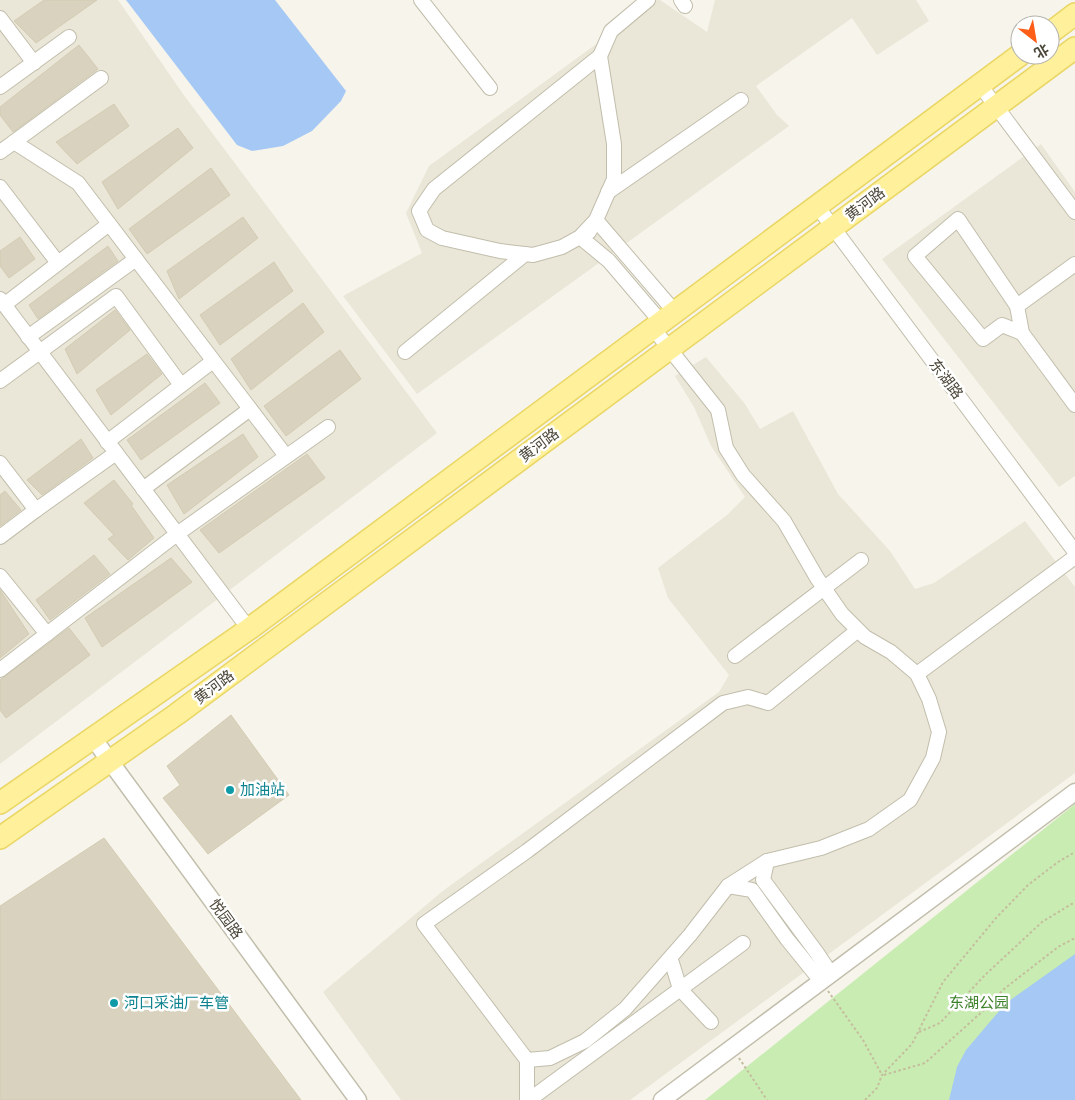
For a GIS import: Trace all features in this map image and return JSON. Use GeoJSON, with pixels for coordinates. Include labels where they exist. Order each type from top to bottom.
{"type":"FeatureCollection","features":[{"type":"Feature","properties":{"kind":"main road"},"geometry":{"type":"LineString","coordinates":[[1060,25],[1075,14]]}},
{"type":"Feature","properties":{"kind":"main road","name":"黄河路"},"geometry":{"type":"LineString","coordinates":[[0,838],[177,714],[1075,48]]}},
{"type":"Feature","properties":{"kind":"main road","name":"黄河路"},"geometry":{"type":"LineString","coordinates":[[0,803],[249,629],[1010,62]]}},
{"type":"Feature","properties":{"kind":"street"},"geometry":{"type":"LineString","coordinates":[[421,0],[490,88]]}},
{"type":"Feature","properties":{"kind":"street"},"geometry":{"type":"LineString","coordinates":[[600,56],[614,144],[614,179],[589,232],[562,247],[533,255],[500,252],[442,238],[427,230],[419,211],[434,189],[600,56],[611,31],[648,0]]}},
{"type":"Feature","properties":{"kind":"street"},"geometry":{"type":"LineString","coordinates":[[0,18],[34,63]]}},
{"type":"Feature","properties":{"kind":"street"},"geometry":{"type":"LineString","coordinates":[[0,87],[69,37]]}},
{"type":"Feature","properties":{"kind":"street"},"geometry":{"type":"LineString","coordinates":[[100,78],[5,145],[78,183],[286,456]]}},
{"type":"Feature","properties":{"kind":"street"},"geometry":{"type":"LineString","coordinates":[[980,85],[1075,212]]}},
{"type":"Feature","properties":{"kind":"street"},"geometry":{"type":"LineString","coordinates":[[608,192],[741,100]]}},
{"type":"Feature","properties":{"kind":"street"},"geometry":{"type":"LineString","coordinates":[[0,187],[58,263]]}},
{"type":"Feature","properties":{"kind":"street","name":"东湖路"},"geometry":{"type":"LineString","coordinates":[[817,206],[1075,552]]}},
{"type":"Feature","properties":{"kind":"street"},"geometry":{"type":"LineString","coordinates":[[1022,333],[1002,325],[983,339],[915,256],[958,219],[1017,306],[1022,333],[1075,405]]}},
{"type":"Feature","properties":{"kind":"street"},"geometry":{"type":"LineString","coordinates":[[527,1060],[550,1058],[585,1041],[625,1009],[690,935],[728,886],[767,861],[821,848],[869,829],[910,800],[933,758],[939,732],[929,700],[917,674],[891,652],[864,637],[842,614],[824,588],[784,521],[743,476],[726,448],[718,410],[669,349],[665,319],[596,220]]}},
{"type":"Feature","properties":{"kind":"street"},"geometry":{"type":"LineString","coordinates":[[109,224],[2,302],[249,629]]}},
{"type":"Feature","properties":{"kind":"street"},"geometry":{"type":"LineString","coordinates":[[580,237],[609,261],[665,319],[687,335]]}},
{"type":"Feature","properties":{"kind":"street"},"geometry":{"type":"LineString","coordinates":[[405,352],[525,254]]}},
{"type":"Feature","properties":{"kind":"street"},"geometry":{"type":"LineString","coordinates":[[28,337],[136,259]]}},
{"type":"Feature","properties":{"kind":"street"},"geometry":{"type":"LineString","coordinates":[[1017,306],[1075,264]]}},
{"type":"Feature","properties":{"kind":"street"},"geometry":{"type":"LineString","coordinates":[[105,281],[181,385]]}},
{"type":"Feature","properties":{"kind":"street"},"geometry":{"type":"LineString","coordinates":[[0,381],[116,296]]}},
{"type":"Feature","properties":{"kind":"street"},"geometry":{"type":"LineString","coordinates":[[107,442],[213,361]]}},
{"type":"Feature","properties":{"kind":"street"},"geometry":{"type":"LineString","coordinates":[[143,489],[250,409]]}},
{"type":"Feature","properties":{"kind":"street"},"geometry":{"type":"LineString","coordinates":[[0,670],[177,534],[328,427]]}},
{"type":"Feature","properties":{"kind":"street"},"geometry":{"type":"LineString","coordinates":[[0,537],[116,453]]}},
{"type":"Feature","properties":{"kind":"street"},"geometry":{"type":"LineString","coordinates":[[0,463],[36,510]]}},
{"type":"Feature","properties":{"kind":"street"},"geometry":{"type":"LineString","coordinates":[[917,674],[1075,557]]}},
{"type":"Feature","properties":{"kind":"street"},"geometry":{"type":"LineString","coordinates":[[735,656],[861,560]]}},
{"type":"Feature","properties":{"kind":"street"},"geometry":{"type":"LineString","coordinates":[[0,576],[47,634]]}},
{"type":"Feature","properties":{"kind":"street"},"geometry":{"type":"LineString","coordinates":[[528,1100],[527,1060],[424,924],[527,851],[723,703],[748,697],[768,702],[858,630]]}},
{"type":"Feature","properties":{"kind":"street","name":"悦园路"},"geometry":{"type":"LineString","coordinates":[[93,738],[358,1100]]}},
{"type":"Feature","properties":{"kind":"street"},"geometry":{"type":"LineString","coordinates":[[662,1100],[1075,792]]}},
{"type":"Feature","properties":{"kind":"street"},"geometry":{"type":"LineString","coordinates":[[767,861],[763,880],[818,953],[826,978]]}},
{"type":"Feature","properties":{"kind":"street"},"geometry":{"type":"LineString","coordinates":[[728,886],[752,890],[787,939],[826,978]]}},
{"type":"Feature","properties":{"kind":"street"},"geometry":{"type":"LineString","coordinates":[[528,1100],[743,943]]}},
{"type":"Feature","properties":{"kind":"street"},"geometry":{"type":"LineString","coordinates":[[672,963],[680,989],[711,1022]]}},
{"type":"Feature","properties":{"kind":"path"},"geometry":{"type":"LineString","coordinates":[[866,1100],[877,1088],[882,1076],[912,1044],[943,982],[996,918],[1028,885],[1058,862],[1075,852]]}},
{"type":"Feature","properties":{"kind":"path"},"geometry":{"type":"LineString","coordinates":[[918,1032],[940,1023],[984,975],[1042,922],[1075,902]]}},
{"type":"Feature","properties":{"kind":"path"},"geometry":{"type":"LineString","coordinates":[[882,1076],[925,1063],[984,1010],[1004,989],[1052,952],[1075,938]]}},
{"type":"Feature","properties":{"kind":"path"},"geometry":{"type":"LineString","coordinates":[[826,978],[882,1076]]}},
{"type":"Feature","properties":{"kind":"path"},"geometry":{"type":"LineString","coordinates":[[731,1049],[767,1100]]}},
{"type":"Feature","properties":{"kind":"shaded area"},"geometry":{"type":"Polygon","coordinates":[[[0,0],[118,0],[183,94],[437,433],[0,764],[0,0]]]}},
{"type":"Feature","properties":{"kind":"shaded area"},"geometry":{"type":"Polygon","coordinates":[[[645,0],[660,0],[707,32],[715,0],[916,0],[929,21],[877,55],[852,18],[756,86],[777,115],[789,126],[417,394],[343,296],[422,253],[406,213],[429,166],[599,42],[645,0]]]}},
{"type":"Feature","properties":{"kind":"shaded area"},"geometry":{"type":"Polygon","coordinates":[[[1041,144],[1075,192],[1075,476],[1059,487],[882,259],[1041,144]]]}},
{"type":"Feature","properties":{"kind":"shaded area"},"geometry":{"type":"Polygon","coordinates":[[[706,357],[745,404],[760,429],[793,411],[838,494],[890,551],[915,589],[934,583],[1025,521],[1075,587],[1075,773],[630,1100],[401,1100],[323,992],[444,890],[719,692],[729,675],[668,598],[658,568],[727,515],[745,497],[711,446],[694,407],[675,376],[706,357]]]}},
{"type":"Feature","properties":{"kind":"green space","name":"东湖公园"},"geometry":{"type":"Polygon","coordinates":[[[1075,804],[1075,1100],[705,1100],[1075,804]]]}},
{"type":"Feature","properties":{"kind":"water"},"geometry":{"type":"Polygon","coordinates":[[[126,0],[275,0],[346,91],[341,101],[312,131],[283,146],[252,151],[237,145],[126,0]]]}},
{"type":"Feature","properties":{"kind":"water"},"geometry":{"type":"Polygon","coordinates":[[[1075,954],[1075,1100],[949,1100],[957,1067],[966,1050],[1006,1003],[1075,954]]]}},
{"type":"Feature","properties":{"kind":"building"},"geometry":{"type":"Polygon","coordinates":[[[44,0],[97,0],[36,43],[14,21],[44,0]]]}},
{"type":"Feature","properties":{"kind":"building"},"geometry":{"type":"Polygon","coordinates":[[[79,45],[98,69],[13,132],[0,115],[0,107],[79,45]]]}},
{"type":"Feature","properties":{"kind":"building"},"geometry":{"type":"Polygon","coordinates":[[[114,104],[129,126],[77,164],[56,142],[114,104]]]}},
{"type":"Feature","properties":{"kind":"building"},"geometry":{"type":"Polygon","coordinates":[[[178,128],[193,148],[118,209],[102,182],[178,128]]]}},
{"type":"Feature","properties":{"kind":"building"},"geometry":{"type":"Polygon","coordinates":[[[211,168],[230,195],[147,254],[129,229],[211,168]]]}},
{"type":"Feature","properties":{"kind":"building"},"geometry":{"type":"Polygon","coordinates":[[[243,217],[258,238],[179,299],[167,271],[243,217]]]}},
{"type":"Feature","properties":{"kind":"building"},"geometry":{"type":"Polygon","coordinates":[[[20,237],[35,259],[9,278],[0,266],[0,251],[20,237]]]}},
{"type":"Feature","properties":{"kind":"building"},"geometry":{"type":"Polygon","coordinates":[[[108,246],[118,261],[38,319],[29,305],[108,246]]]}},
{"type":"Feature","properties":{"kind":"building"},"geometry":{"type":"Polygon","coordinates":[[[274,262],[293,291],[220,345],[200,315],[274,262]]]}},
{"type":"Feature","properties":{"kind":"building"},"geometry":{"type":"Polygon","coordinates":[[[303,303],[324,332],[251,390],[231,359],[303,303]]]}},
{"type":"Feature","properties":{"kind":"building"},"geometry":{"type":"Polygon","coordinates":[[[115,310],[130,330],[77,374],[65,349],[115,310]]]}},
{"type":"Feature","properties":{"kind":"building"},"geometry":{"type":"Polygon","coordinates":[[[340,350],[361,379],[286,436],[264,406],[340,350]]]}},
{"type":"Feature","properties":{"kind":"building"},"geometry":{"type":"Polygon","coordinates":[[[147,354],[162,374],[111,415],[96,390],[147,354]]]}},
{"type":"Feature","properties":{"kind":"building"},"geometry":{"type":"Polygon","coordinates":[[[205,383],[220,403],[141,460],[127,440],[205,383]]]}},
{"type":"Feature","properties":{"kind":"building"},"geometry":{"type":"Polygon","coordinates":[[[243,434],[258,457],[184,514],[167,485],[243,434]]]}},
{"type":"Feature","properties":{"kind":"building"},"geometry":{"type":"Polygon","coordinates":[[[81,439],[93,458],[42,495],[27,480],[81,439]]]}},
{"type":"Feature","properties":{"kind":"building"},"geometry":{"type":"Polygon","coordinates":[[[307,454],[325,478],[219,553],[200,530],[307,454]]]}},
{"type":"Feature","properties":{"kind":"building"},"geometry":{"type":"Polygon","coordinates":[[[114,480],[133,504],[131,505],[154,538],[128,560],[108,539],[114,535],[84,503],[114,480]]]}},
{"type":"Feature","properties":{"kind":"building"},"geometry":{"type":"Polygon","coordinates":[[[5,491],[21,510],[0,526],[0,495],[5,491]]]}},
{"type":"Feature","properties":{"kind":"building"},"geometry":{"type":"Polygon","coordinates":[[[94,555],[110,574],[50,620],[36,600],[94,555]]]}},
{"type":"Feature","properties":{"kind":"building"},"geometry":{"type":"Polygon","coordinates":[[[171,558],[192,582],[102,647],[85,618],[171,558]]]}},
{"type":"Feature","properties":{"kind":"building"},"geometry":{"type":"Polygon","coordinates":[[[0,590],[29,634],[0,658],[0,590]]]}},
{"type":"Feature","properties":{"kind":"building"},"geometry":{"type":"Polygon","coordinates":[[[69,628],[90,655],[6,718],[0,710],[0,680],[69,628]]]}},
{"type":"Feature","properties":{"kind":"building","name":"加油站"},"geometry":{"type":"Polygon","coordinates":[[[231,715],[289,795],[208,854],[163,798],[180,785],[167,766],[231,715]]]}},
{"type":"Feature","properties":{"kind":"building","name":"河口采油厂车管"},"geometry":{"type":"Polygon","coordinates":[[[104,838],[301,1100],[0,1100],[0,906],[104,838]]]}},
{"type":"Feature","properties":{"kind":"place","name":"加油站"},"geometry":{"type":"Point","coordinates":[230,790]}},
{"type":"Feature","properties":{"kind":"place","name":"河口采油厂车管"},"geometry":{"type":"Point","coordinates":[114,1003]}}]}
